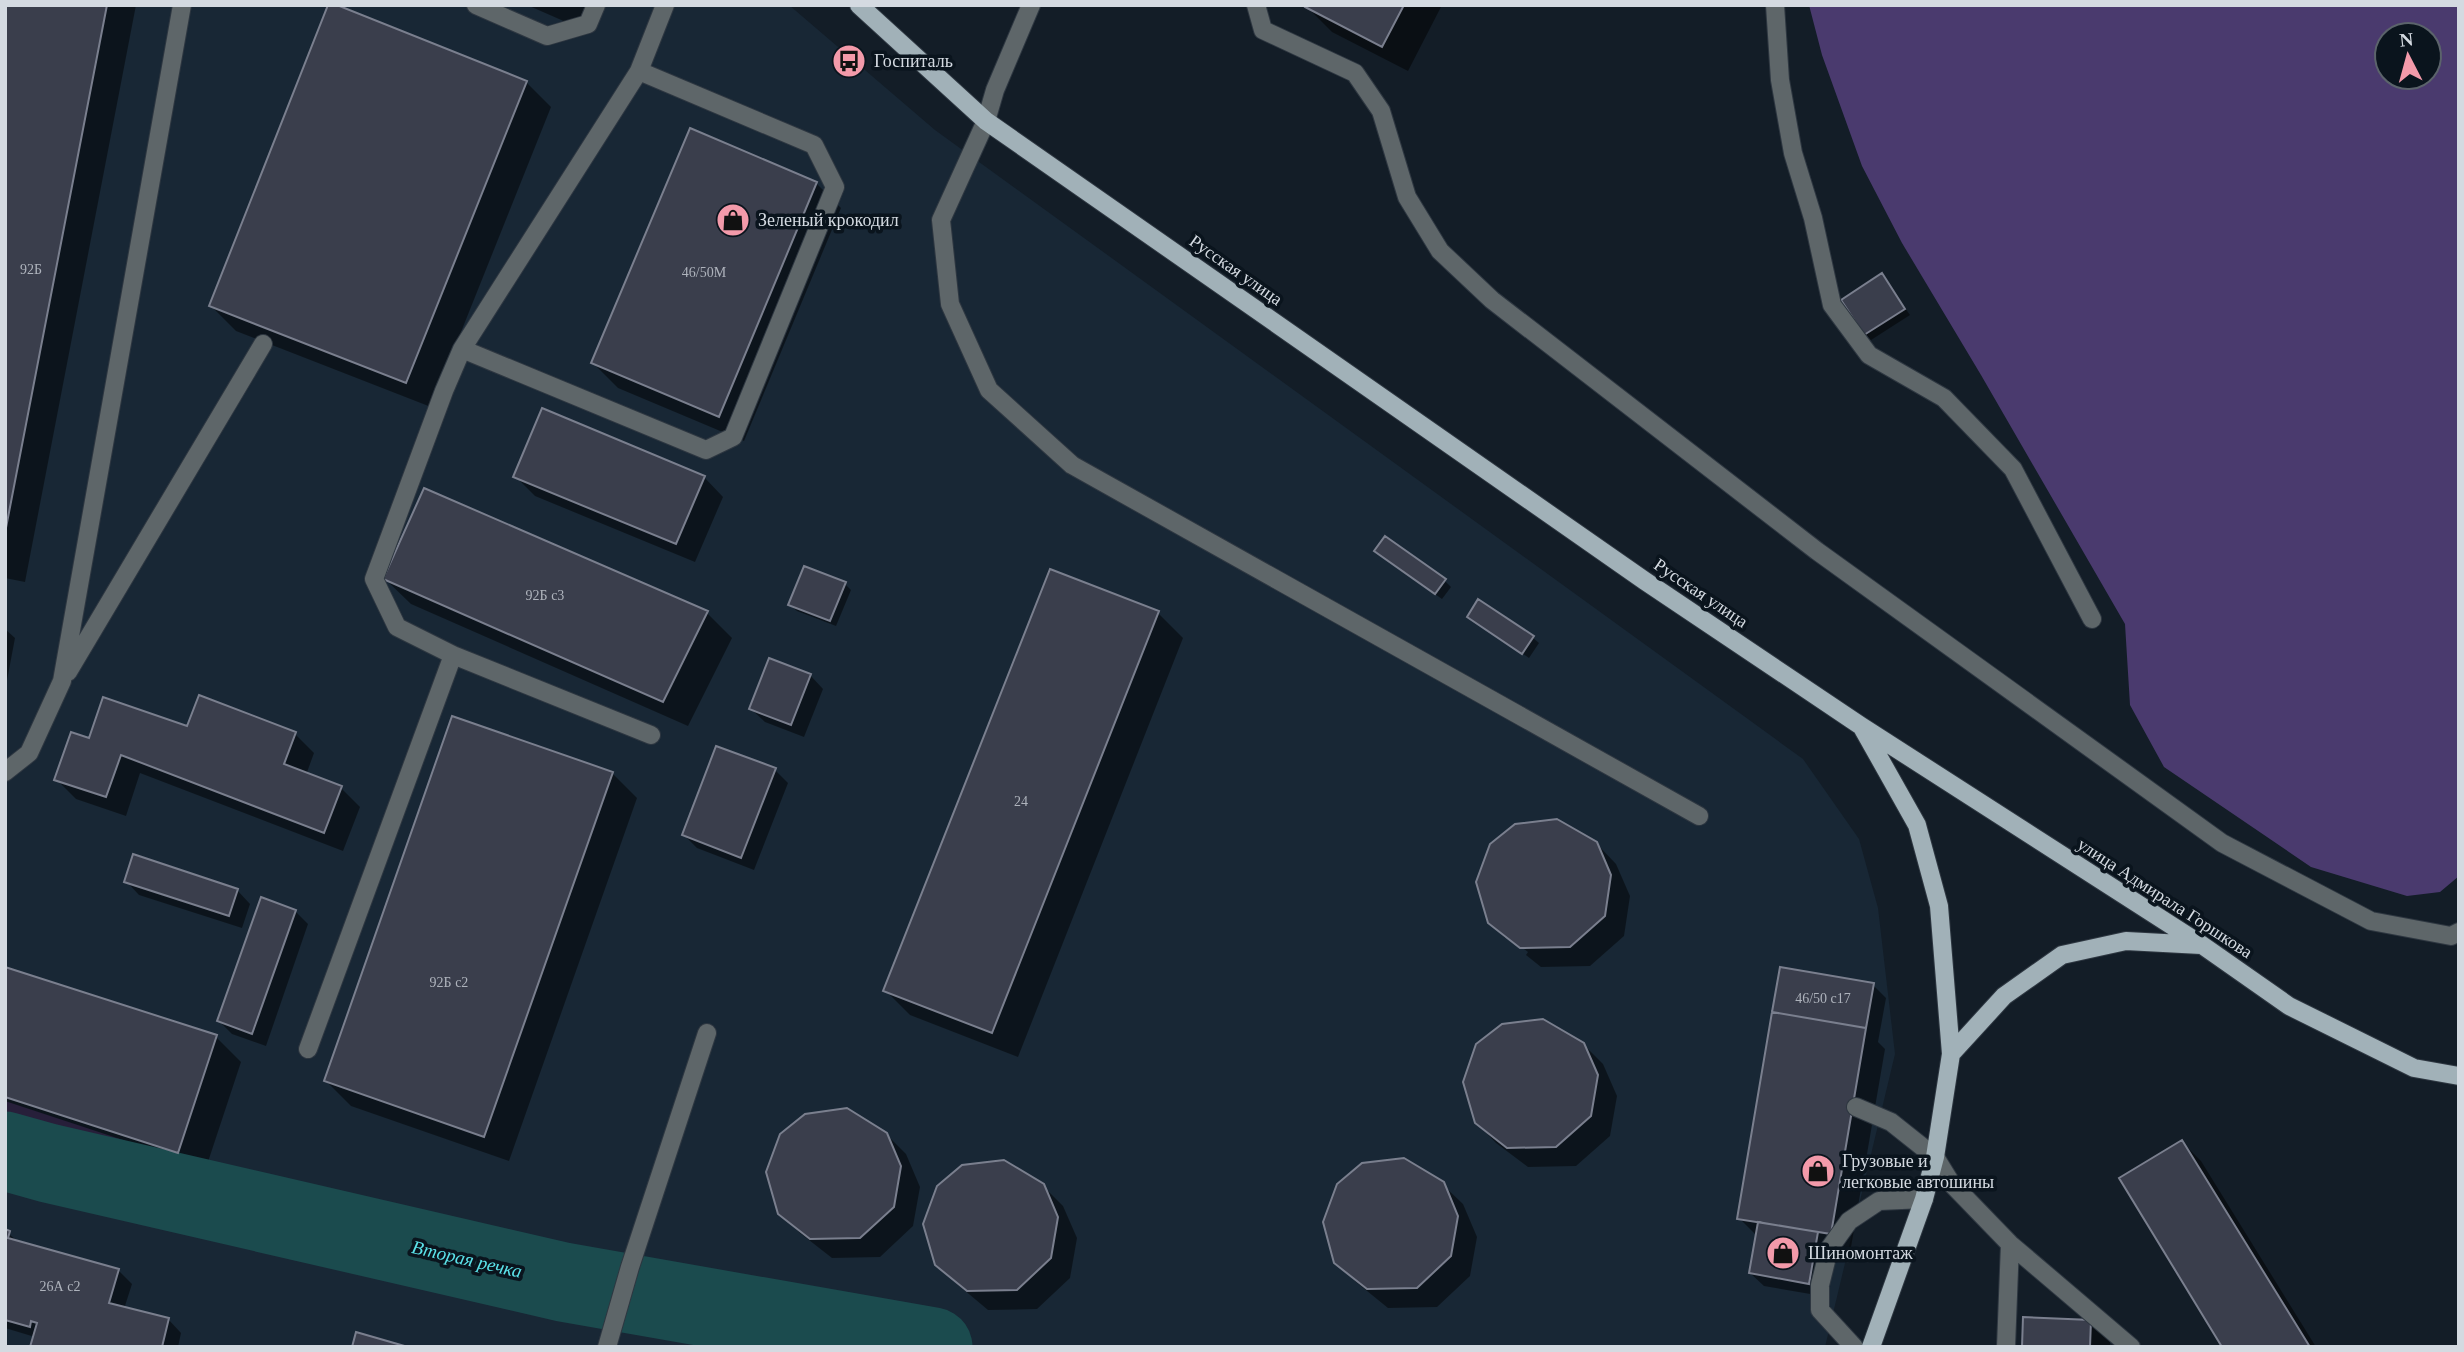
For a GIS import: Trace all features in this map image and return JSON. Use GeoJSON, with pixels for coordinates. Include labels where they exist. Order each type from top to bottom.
{"type":"FeatureCollection","features":[{"type":"Feature","properties":{"kind":"main road","name":"Русская улица"},"geometry":{"type":"LineString","coordinates":[[859,5],[986,121],[1645,581],[1861,726],[1917,825],[1939,906],[1951,1054],[1935,1157],[1924,1199],[1871,1347]]}},
{"type":"Feature","properties":{"kind":"main road","name":"улица Адмирала Горшкова"},"geometry":{"type":"LineString","coordinates":[[1861,726],[2202,945],[2289,1006],[2414,1068],[2459,1076]]}},
{"type":"Feature","properties":{"kind":"main road"},"geometry":{"type":"LineString","coordinates":[[1951,1054],[2004,996],[2062,955],[2126,941],[2202,945]]}},
{"type":"Feature","properties":{"kind":"street"},"geometry":{"type":"LineString","coordinates":[[62,681],[182,5]]}},
{"type":"Feature","properties":{"kind":"street"},"geometry":{"type":"LineString","coordinates":[[476,5],[547,36],[588,24],[596,5]]}},
{"type":"Feature","properties":{"kind":"street"},"geometry":{"type":"LineString","coordinates":[[651,735],[453,655],[397,627],[374,579],[462,349],[639,71],[665,5]]}},
{"type":"Feature","properties":{"kind":"street"},"geometry":{"type":"LineString","coordinates":[[1031,5],[995,90],[986,121],[941,220],[950,304],[989,390],[1072,465],[1699,816]]}},
{"type":"Feature","properties":{"kind":"street"},"geometry":{"type":"LineString","coordinates":[[1256,5],[1263,30],[1355,74],[1381,111],[1406,197],[1440,251],[1492,300],[1817,551],[2222,843],[2371,921],[2451,936],[2459,933]]}},
{"type":"Feature","properties":{"kind":"street"},"geometry":{"type":"LineString","coordinates":[[1775,5],[1780,80],[1793,153],[1813,218],[1832,305],[1869,355],[1944,398],[2013,469],[2092,619]]}},
{"type":"Feature","properties":{"kind":"street"},"geometry":{"type":"LineString","coordinates":[[462,349],[706,450],[733,437],[835,187],[814,145],[639,71]]}},
{"type":"Feature","properties":{"kind":"street"},"geometry":{"type":"LineString","coordinates":[[5,772],[29,753],[62,681],[263,344]]}},
{"type":"Feature","properties":{"kind":"street"},"geometry":{"type":"LineString","coordinates":[[308,1049],[453,655]]}},
{"type":"Feature","properties":{"kind":"street"},"geometry":{"type":"LineString","coordinates":[[607,1347],[630,1267],[707,1033]]}},
{"type":"Feature","properties":{"kind":"street"},"geometry":{"type":"LineString","coordinates":[[1856,1107],[1891,1122],[1935,1157],[1951,1183],[2010,1244],[2131,1347]]}},
{"type":"Feature","properties":{"kind":"street"},"geometry":{"type":"LineString","coordinates":[[1854,1347],[1821,1310],[1820,1285],[1829,1249],[1849,1221],[1879,1201],[1924,1199]]}},
{"type":"Feature","properties":{"kind":"street"},"geometry":{"type":"LineString","coordinates":[[2006,1347],[2010,1244]]}},
{"type":"Feature","properties":{"kind":"shaded area"},"geometry":{"type":"Polygon","coordinates":[[[5,5],[789,5],[935,130],[1803,759],[1859,839],[1878,908],[1895,1054],[1825,1347],[5,1347],[5,5]]]}},
{"type":"Feature","properties":{"kind":"shaded area"},"geometry":{"type":"Polygon","coordinates":[[[1809,5],[2459,5],[2459,876],[2440,892],[2407,896],[2311,867],[2164,767],[2130,705],[2125,624],[1902,243],[1862,166],[1822,55],[1809,5]]]}},
{"type":"Feature","properties":{"kind":"shaded area"},"geometry":{"type":"Polygon","coordinates":[[[5,1101],[232,1176],[214,1189],[5,1127],[5,1101]]]}},
{"type":"Feature","properties":{"kind":"building"},"geometry":{"type":"Polygon","coordinates":[[[5,5],[107,5],[5,533],[5,5]]]}},
{"type":"Feature","properties":{"kind":"building"},"geometry":{"type":"Polygon","coordinates":[[[328,5],[337,5],[527,81],[406,383],[209,306],[328,5]]]}},
{"type":"Feature","properties":{"kind":"building"},"geometry":{"type":"Polygon","coordinates":[[[1404,5],[1382,47],[1305,7],[1404,5]]]}},
{"type":"Feature","properties":{"kind":"building"},"geometry":{"type":"Polygon","coordinates":[[[690,128],[817,182],[719,417],[591,363],[690,128]]]}},
{"type":"Feature","properties":{"kind":"building"},"geometry":{"type":"Polygon","coordinates":[[[1882,273],[1905,309],[1864,335],[1841,300],[1882,273]]]}},
{"type":"Feature","properties":{"kind":"building"},"geometry":{"type":"Polygon","coordinates":[[[542,408],[705,476],[676,544],[513,477],[542,408]]]}},
{"type":"Feature","properties":{"kind":"building"},"geometry":{"type":"Polygon","coordinates":[[[424,488],[708,611],[663,702],[383,579],[424,488]]]}},
{"type":"Feature","properties":{"kind":"building"},"geometry":{"type":"Polygon","coordinates":[[[1385,536],[1446,579],[1435,594],[1374,551],[1385,536]]]}},
{"type":"Feature","properties":{"kind":"building"},"geometry":{"type":"Polygon","coordinates":[[[804,566],[846,582],[830,621],[788,605],[804,566]]]}},
{"type":"Feature","properties":{"kind":"building"},"geometry":{"type":"Polygon","coordinates":[[[1050,569],[1159,611],[992,1033],[883,991],[1050,569]]]}},
{"type":"Feature","properties":{"kind":"building"},"geometry":{"type":"Polygon","coordinates":[[[1478,599],[1534,636],[1522,654],[1467,617],[1478,599]]]}},
{"type":"Feature","properties":{"kind":"building"},"geometry":{"type":"Polygon","coordinates":[[[769,658],[811,674],[791,725],[749,709],[769,658]]]}},
{"type":"Feature","properties":{"kind":"building"},"geometry":{"type":"Polygon","coordinates":[[[199,695],[296,732],[284,764],[342,786],[324,833],[121,755],[106,797],[54,780],[71,732],[89,738],[103,697],[187,726],[199,695]]]}},
{"type":"Feature","properties":{"kind":"building"},"geometry":{"type":"Polygon","coordinates":[[[452,716],[613,772],[484,1137],[324,1081],[452,716]]]}},
{"type":"Feature","properties":{"kind":"building"},"geometry":{"type":"Polygon","coordinates":[[[716,746],[776,768],[741,858],[682,835],[716,746]]]}},
{"type":"Feature","properties":{"kind":"building"},"geometry":{"type":"Polygon","coordinates":[[[1557,819],[1597,842],[1611,875],[1605,916],[1570,947],[1520,948],[1488,923],[1476,882],[1490,844],[1515,824],[1557,819]]]}},
{"type":"Feature","properties":{"kind":"building"},"geometry":{"type":"Polygon","coordinates":[[[133,854],[238,889],[229,916],[124,882],[133,854]]]}},
{"type":"Feature","properties":{"kind":"building"},"geometry":{"type":"Polygon","coordinates":[[[261,897],[296,910],[252,1034],[217,1021],[261,897]]]}},
{"type":"Feature","properties":{"kind":"building"},"geometry":{"type":"Polygon","coordinates":[[[5,967],[217,1035],[178,1153],[5,1097],[5,967]]]}},
{"type":"Feature","properties":{"kind":"building"},"geometry":{"type":"Polygon","coordinates":[[[1780,967],[1874,983],[1866,1028],[1772,1012],[1780,967]]]}},
{"type":"Feature","properties":{"kind":"building"},"geometry":{"type":"Polygon","coordinates":[[[1772,1012],[1866,1028],[1831,1234],[1737,1219],[1772,1012]]]}},
{"type":"Feature","properties":{"kind":"building"},"geometry":{"type":"Polygon","coordinates":[[[1543,1019],[1584,1043],[1598,1075],[1591,1116],[1556,1147],[1507,1148],[1475,1123],[1463,1082],[1476,1044],[1502,1024],[1543,1019]]]}},
{"type":"Feature","properties":{"kind":"building"},"geometry":{"type":"Polygon","coordinates":[[[847,1108],[887,1133],[901,1166],[894,1207],[860,1238],[810,1239],[778,1214],[766,1172],[780,1134],[805,1114],[847,1108]]]}},
{"type":"Feature","properties":{"kind":"building"},"geometry":{"type":"Polygon","coordinates":[[[2182,1140],[2310,1347],[2222,1347],[2119,1178],[2182,1140]]]}},
{"type":"Feature","properties":{"kind":"building"},"geometry":{"type":"Polygon","coordinates":[[[1404,1158],[1444,1182],[1458,1216],[1451,1256],[1417,1288],[1367,1289],[1334,1263],[1323,1222],[1337,1184],[1362,1163],[1404,1158]]]}},
{"type":"Feature","properties":{"kind":"building"},"geometry":{"type":"Polygon","coordinates":[[[1004,1160],[1044,1184],[1058,1217],[1051,1258],[1017,1290],[967,1291],[935,1265],[923,1224],[937,1186],[962,1165],[1004,1160]]]}},
{"type":"Feature","properties":{"kind":"building","name":"Шиномонтаж"},"geometry":{"type":"Polygon","coordinates":[[[1758,1222],[1818,1232],[1809,1284],[1749,1273],[1758,1222]]]}},
{"type":"Feature","properties":{"kind":"building"},"geometry":{"type":"Polygon","coordinates":[[[5,1229],[10,1231],[8,1238],[119,1269],[109,1303],[169,1318],[162,1347],[30,1347],[37,1323],[31,1321],[30,1327],[5,1320],[5,1229]]]}},
{"type":"Feature","properties":{"kind":"building"},"geometry":{"type":"Polygon","coordinates":[[[2023,1317],[2091,1320],[2090,1347],[2022,1347],[2023,1317]]]}},
{"type":"Feature","properties":{"kind":"building"},"geometry":{"type":"Polygon","coordinates":[[[356,1332],[408,1347],[352,1347],[356,1332]]]}},
{"type":"Feature","properties":{"kind":"waterway","name":"Вторая речка"},"geometry":{"type":"LineString","coordinates":[[5,1151],[563,1282],[933,1347]]}},
{"type":"Feature","properties":{"kind":"place","name":"Госпиталь"},"geometry":{"type":"Point","coordinates":[849,61]}},
{"type":"Feature","properties":{"kind":"place","name":"Зеленый крокодил"},"geometry":{"type":"Point","coordinates":[733,220]}},
{"type":"Feature","properties":{"kind":"place","name":"Грузовые и легковые автошины"},"geometry":{"type":"Point","coordinates":[1818,1171]}},
{"type":"Feature","properties":{"kind":"place","name":"Шиномонтаж"},"geometry":{"type":"Point","coordinates":[1783,1253]}}]}
